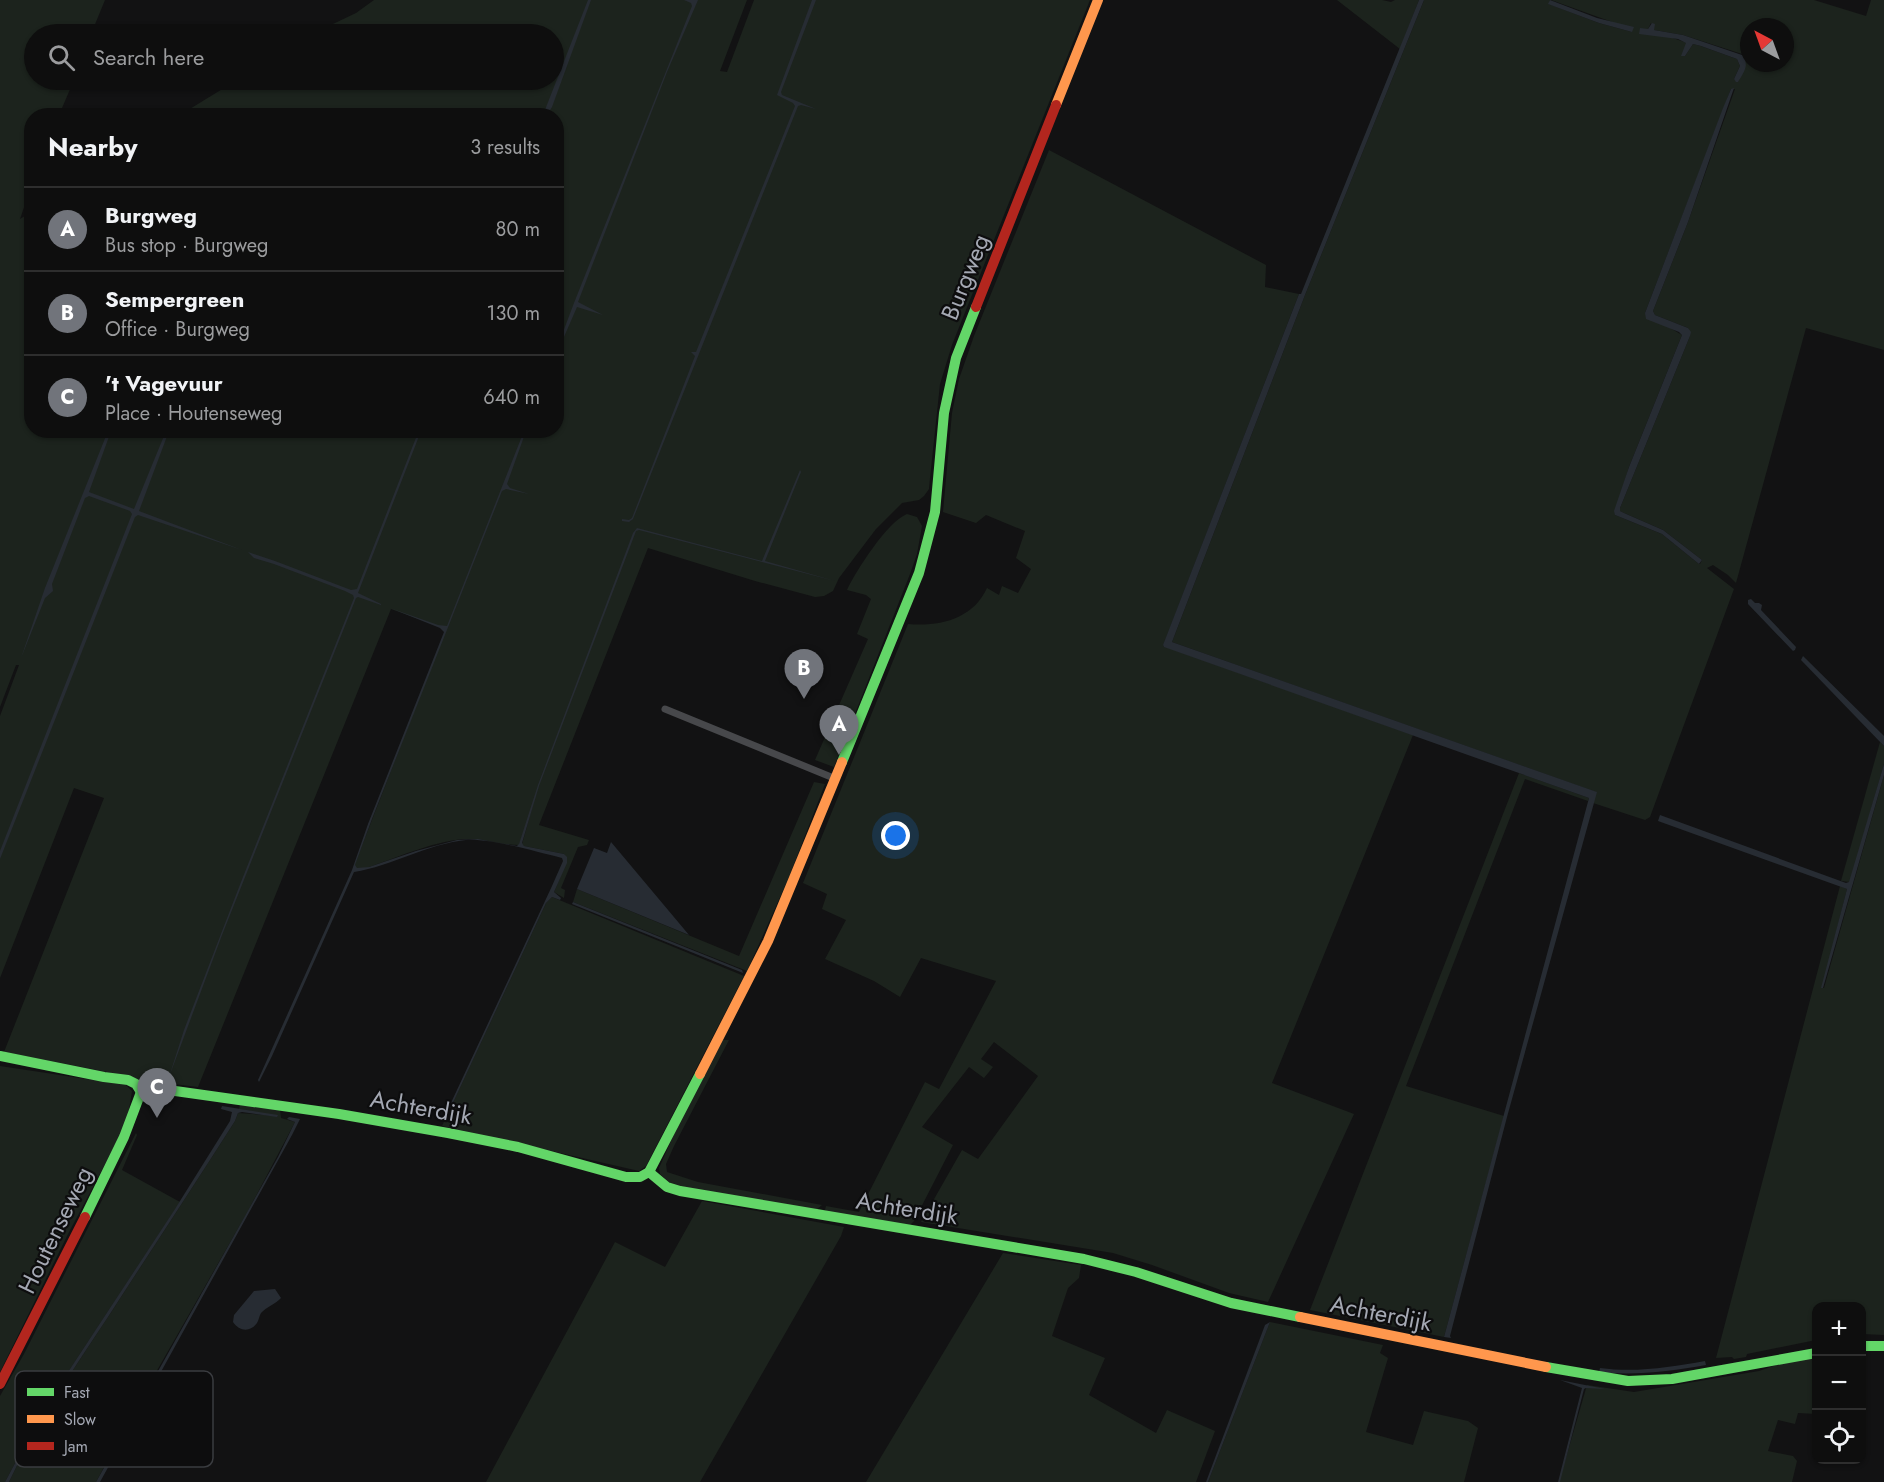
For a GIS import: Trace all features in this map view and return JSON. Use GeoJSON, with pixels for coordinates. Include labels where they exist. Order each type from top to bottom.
{"type":"FeatureCollection","features":[{"type":"Feature","properties":{"kind":"main road","name":"Burgweg"},"geometry":{"type":"LineString","coordinates":[[649,1172],[768,941],[920,573],[935,512],[944,413],[956,358],[1098,0]]}},
{"type":"Feature","properties":{"kind":"main road"},"geometry":{"type":"LineString","coordinates":[[0,1056],[128,1080],[136,1084],[141,1092]]}},
{"type":"Feature","properties":{"kind":"main road","name":"Achterdijk"},"geometry":{"type":"LineString","coordinates":[[141,1092],[149,1088],[160,1089],[339,1114],[518,1147],[626,1177],[640,1177],[649,1172],[668,1187],[680,1191],[1084,1259],[1136,1272],[1231,1303],[1587,1375],[1628,1381],[1672,1379],[1812,1354]]}},
{"type":"Feature","properties":{"kind":"main road","name":"Houtenseweg"},"geometry":{"type":"LineString","coordinates":[[0,1384],[119,1147],[141,1092]]}},
{"type":"Feature","properties":{"kind":"main road"},"geometry":{"type":"LineString","coordinates":[[1866,1346],[1884,1346]]}},
{"type":"Feature","properties":{"kind":"street"},"geometry":{"type":"LineString","coordinates":[[665,709],[836,779]]}},
{"type":"Feature","properties":{"kind":"shaded area"},"geometry":{"type":"Polygon","coordinates":[[[0,0],[105,0],[95,24],[24,24],[24,90],[70,90],[62,108],[24,108],[24,207],[20,219],[24,216],[24,438],[564,438],[564,108],[191,108],[221,90],[564,90],[564,24],[333,24],[356,13],[374,0],[747,0],[720,71],[727,72],[754,0],[1090,0],[952,345],[940,384],[929,489],[919,500],[902,503],[876,529],[839,578],[833,591],[824,596],[815,597],[755,581],[648,548],[539,825],[589,840],[587,845],[578,847],[561,888],[565,890],[564,898],[554,892],[567,861],[564,854],[522,844],[534,801],[519,845],[487,840],[455,840],[419,849],[351,874],[446,629],[391,609],[198,1087],[149,1081],[142,1084],[133,1077],[4,1052],[104,798],[74,788],[0,978],[0,716],[19,665],[16,665],[0,707],[0,0]]]}},
{"type":"Feature","properties":{"kind":"shaded area"},"geometry":{"type":"Polygon","coordinates":[[[588,0],[591,0],[564,74],[564,61],[588,0]]]}},
{"type":"Feature","properties":{"kind":"shaded area"},"geometry":{"type":"Polygon","coordinates":[[[684,0],[698,0],[667,72],[578,302],[603,315],[577,307],[564,337],[564,329],[574,303],[692,6],[684,0]]]}},
{"type":"Feature","properties":{"kind":"shaded area"},"geometry":{"type":"Polygon","coordinates":[[[812,0],[816,0],[781,92],[782,95],[816,109],[798,106],[633,519],[629,522],[622,521],[622,519],[632,518],[695,356],[691,352],[696,352],[795,106],[777,95],[812,0]]]}},
{"type":"Feature","properties":{"kind":"shaded area"},"geometry":{"type":"Polygon","coordinates":[[[1337,0],[1391,2],[1419,0],[1400,49],[1337,0]]]}},
{"type":"Feature","properties":{"kind":"shaded area"},"geometry":{"type":"Polygon","coordinates":[[[1419,0],[1424,0],[1305,295],[1172,642],[1597,792],[1507,1117],[1451,1338],[1444,1337],[1589,798],[1163,645],[1299,294],[1301,294],[1419,0]]]}},
{"type":"Feature","properties":{"kind":"shaded area"},"geometry":{"type":"Polygon","coordinates":[[[1424,0],[1550,0],[1549,4],[1599,23],[1632,32],[1612,22],[1551,0],[1814,0],[1866,16],[1871,0],[1884,0],[1884,350],[1806,328],[1736,583],[1713,565],[1707,568],[1734,589],[1650,817],[1645,820],[1593,803],[1596,792],[1172,642],[1305,295],[1424,0]],[[1731,89],[1645,313],[1682,335],[1629,467],[1615,515],[1662,534],[1699,564],[1702,560],[1663,530],[1620,511],[1620,508],[1690,336],[1688,328],[1655,315],[1653,311],[1688,222],[1735,89],[1731,89]]]}},
{"type":"Feature","properties":{"kind":"shaded area"},"geometry":{"type":"Polygon","coordinates":[[[1550,0],[1597,18],[1634,27],[1632,32],[1599,23],[1548,4],[1550,0]]]}},
{"type":"Feature","properties":{"kind":"shaded area"},"geometry":{"type":"Polygon","coordinates":[[[1652,23],[1655,24],[1654,30],[1683,35],[1740,54],[1740,66],[1737,59],[1693,44],[1685,56],[1681,56],[1686,43],[1678,39],[1639,34],[1640,28],[1648,29],[1652,23]]]}},
{"type":"Feature","properties":{"kind":"shaded area"},"geometry":{"type":"Polygon","coordinates":[[[1740,66],[1740,72],[1744,72],[1738,82],[1734,79],[1740,66]]]}},
{"type":"Feature","properties":{"kind":"shaded area"},"geometry":{"type":"Polygon","coordinates":[[[1734,88],[1688,222],[1653,311],[1655,315],[1688,328],[1691,332],[1690,336],[1620,508],[1620,511],[1663,530],[1702,560],[1699,564],[1662,534],[1615,515],[1614,511],[1629,467],[1682,335],[1646,319],[1645,313],[1723,108],[1731,89],[1734,88]]]}},
{"type":"Feature","properties":{"kind":"shaded area"},"geometry":{"type":"Polygon","coordinates":[[[553,90],[558,90],[551,108],[546,108],[553,90]]]}},
{"type":"Feature","properties":{"kind":"shaded area"},"geometry":{"type":"Polygon","coordinates":[[[1049,150],[1266,265],[1265,287],[1299,294],[1163,646],[1413,735],[1272,1083],[1354,1114],[1268,1302],[1229,1293],[1113,1253],[921,1222],[962,1150],[978,1159],[1038,1076],[994,1042],[981,1059],[993,1067],[984,1078],[969,1067],[922,1127],[953,1145],[910,1225],[825,1210],[826,1206],[859,1212],[925,1082],[939,1089],[996,981],[921,958],[900,997],[874,981],[825,959],[846,920],[822,909],[827,894],[803,883],[908,624],[931,624],[954,619],[973,607],[987,588],[999,595],[1002,586],[1018,593],[1031,569],[1016,558],[1025,531],[986,515],[976,523],[943,512],[952,413],[959,379],[1049,150]]]}},
{"type":"Feature","properties":{"kind":"shaded area"},"geometry":{"type":"Polygon","coordinates":[[[105,438],[108,438],[89,492],[134,509],[163,438],[166,438],[139,511],[242,550],[138,515],[135,517],[0,859],[0,851],[132,514],[130,511],[89,496],[85,498],[52,584],[53,591],[45,598],[21,658],[45,588],[105,438]]]}},
{"type":"Feature","properties":{"kind":"shaded area"},"geometry":{"type":"Polygon","coordinates":[[[416,438],[418,438],[358,593],[381,605],[356,598],[222,935],[169,1077],[184,1030],[241,882],[354,598],[345,591],[254,558],[248,552],[351,590],[357,589],[416,438]]]}},
{"type":"Feature","properties":{"kind":"shaded area"},"geometry":{"type":"Polygon","coordinates":[[[521,438],[523,438],[507,484],[510,488],[529,494],[506,489],[502,491],[372,819],[355,865],[357,868],[369,867],[416,851],[457,840],[478,839],[517,846],[519,844],[538,785],[633,533],[637,528],[762,561],[800,470],[765,561],[835,581],[636,531],[539,786],[522,843],[524,846],[564,854],[567,857],[567,863],[554,892],[561,898],[560,900],[552,897],[546,903],[445,1120],[443,1120],[552,886],[563,861],[562,858],[500,843],[466,840],[437,846],[354,872],[272,1056],[259,1082],[258,1080],[352,870],[444,632],[440,628],[390,608],[447,626],[521,438]]]}},
{"type":"Feature","properties":{"kind":"shaded area"},"geometry":{"type":"Polygon","coordinates":[[[907,514],[917,517],[922,526],[917,554],[834,767],[815,760],[868,639],[857,634],[871,599],[866,595],[847,590],[857,571],[882,537],[890,527],[907,514]]]}},
{"type":"Feature","properties":{"kind":"shaded area"},"geometry":{"type":"Polygon","coordinates":[[[1751,599],[1762,605],[1761,610],[1796,647],[1795,650],[1793,651],[1748,604],[1748,600],[1751,599]]]}},
{"type":"Feature","properties":{"kind":"shaded area"},"geometry":{"type":"Polygon","coordinates":[[[1803,656],[1884,736],[1884,746],[1801,660],[1803,656]]]}},
{"type":"Feature","properties":{"kind":"shaded area"},"geometry":{"type":"Polygon","coordinates":[[[1880,742],[1884,746],[1884,764],[1850,882],[1841,881],[1880,742]]]}},
{"type":"Feature","properties":{"kind":"shaded area"},"geometry":{"type":"Polygon","coordinates":[[[1884,764],[1884,775],[1823,988],[1821,988],[1847,889],[1658,821],[1660,815],[1846,883],[1849,882],[1884,764]]]}},
{"type":"Feature","properties":{"kind":"shaded area"},"geometry":{"type":"Polygon","coordinates":[[[1519,773],[1589,798],[1588,801],[1525,779],[1406,1086],[1504,1116],[1444,1337],[1310,1310],[1519,773]]]}},
{"type":"Feature","properties":{"kind":"shaded area"},"geometry":{"type":"Polygon","coordinates":[[[1884,775],[1884,1335],[1866,1334],[1866,1302],[1812,1302],[1812,1341],[1747,1354],[1746,1357],[1716,1358],[1840,886],[1847,889],[1822,988],[1824,988],[1884,775]]]}},
{"type":"Feature","properties":{"kind":"shaded area"},"geometry":{"type":"Polygon","coordinates":[[[814,782],[825,784],[789,877],[747,971],[573,902],[577,889],[739,956],[814,782]]]}},
{"type":"Feature","properties":{"kind":"shaded area"},"geometry":{"type":"Polygon","coordinates":[[[611,842],[689,935],[577,889],[594,848],[607,853],[611,842]]]}},
{"type":"Feature","properties":{"kind":"shaded area"},"geometry":{"type":"Polygon","coordinates":[[[552,897],[744,976],[646,1166],[639,1171],[442,1126],[546,903],[552,897]]]}},
{"type":"Feature","properties":{"kind":"shaded area"},"geometry":{"type":"Polygon","coordinates":[[[573,902],[742,970],[743,973],[572,904],[573,902]]]}},
{"type":"Feature","properties":{"kind":"shaded area"},"geometry":{"type":"Polygon","coordinates":[[[721,1040],[729,1040],[674,1146],[666,1164],[667,1172],[698,1182],[822,1205],[816,1210],[684,1187],[669,1182],[660,1174],[659,1168],[678,1125],[721,1040]]]}},
{"type":"Feature","properties":{"kind":"shaded area"},"geometry":{"type":"Polygon","coordinates":[[[0,1066],[126,1085],[132,1091],[128,1116],[119,1138],[68,1234],[0,1372],[0,1066]]]}},
{"type":"Feature","properties":{"kind":"shaded area"},"geometry":{"type":"Polygon","coordinates":[[[240,1105],[280,1110],[281,1118],[295,1122],[248,1211],[157,1371],[73,1371],[219,1146],[238,1113],[278,1116],[239,1109],[240,1105]]]}},
{"type":"Feature","properties":{"kind":"shaded area"},"geometry":{"type":"Polygon","coordinates":[[[222,1106],[278,1115],[277,1117],[238,1113],[219,1146],[73,1371],[69,1371],[230,1121],[232,1112],[221,1109],[222,1106]]]}},
{"type":"Feature","properties":{"kind":"shaded area"},"geometry":{"type":"Polygon","coordinates":[[[289,1117],[300,1119],[161,1371],[158,1371],[278,1157],[295,1122],[287,1119],[289,1117]]]}},
{"type":"Feature","properties":{"kind":"shaded area"},"geometry":{"type":"Polygon","coordinates":[[[136,1133],[122,1170],[180,1202],[69,1371],[15,1371],[15,1463],[5,1482],[0,1482],[0,1396],[24,1354],[136,1133]]]}},
{"type":"Feature","properties":{"kind":"shaded area"},"geometry":{"type":"Polygon","coordinates":[[[702,1201],[844,1227],[841,1236],[700,1482],[486,1482],[615,1242],[665,1267],[702,1201]]]}},
{"type":"Feature","properties":{"kind":"shaded area"},"geometry":{"type":"Polygon","coordinates":[[[1003,1253],[1081,1265],[1079,1278],[1068,1288],[1052,1336],[1105,1358],[1089,1395],[1156,1433],[1167,1410],[1215,1431],[1196,1482],[866,1482],[1003,1253]]]}},
{"type":"Feature","properties":{"kind":"shaded area"},"geometry":{"type":"Polygon","coordinates":[[[275,1289],[281,1298],[261,1313],[254,1326],[245,1330],[235,1325],[234,1315],[254,1291],[275,1289]]]}},
{"type":"Feature","properties":{"kind":"shaded area"},"geometry":{"type":"Polygon","coordinates":[[[1270,1322],[1383,1345],[1380,1353],[1388,1358],[1366,1432],[1413,1445],[1424,1411],[1468,1421],[1478,1428],[1464,1482],[1208,1482],[1270,1322]]]}},
{"type":"Feature","properties":{"kind":"shaded area"},"geometry":{"type":"Polygon","coordinates":[[[1270,1322],[1208,1482],[1206,1482],[1265,1325],[1270,1322]]]}},
{"type":"Feature","properties":{"kind":"shaded area"},"geometry":{"type":"Polygon","coordinates":[[[1812,1358],[1812,1414],[1798,1413],[1795,1424],[1778,1420],[1768,1451],[1793,1456],[1797,1461],[1792,1482],[1559,1482],[1587,1385],[1634,1392],[1759,1371],[1812,1358]]]}},
{"type":"Feature","properties":{"kind":"shaded area"},"geometry":{"type":"Polygon","coordinates":[[[1705,1361],[1706,1365],[1666,1371],[1599,1372],[1600,1368],[1640,1370],[1705,1361]]]}},
{"type":"Feature","properties":{"kind":"shaded area"},"geometry":{"type":"Polygon","coordinates":[[[1560,1380],[1605,1389],[1584,1389],[1560,1482],[1558,1482],[1582,1388],[1560,1380]]]}},
{"type":"Feature","properties":{"kind":"shaded area"},"geometry":{"type":"Polygon","coordinates":[[[15,1463],[17,1467],[9,1482],[5,1482],[15,1463]]]}},
{"type":"Feature","properties":{"kind":"shaded area"},"geometry":{"type":"Polygon","coordinates":[[[17,1467],[104,1467],[96,1482],[9,1482],[17,1467]]]}},
{"type":"Feature","properties":{"kind":"shaded area"},"geometry":{"type":"Polygon","coordinates":[[[104,1467],[108,1467],[100,1482],[96,1482],[104,1467]]]}},
{"type":"Feature","properties":{"kind":"traffic: fast"},"geometry":{"type":"LineString","coordinates":[[842,762],[919,573],[935,512],[944,413],[956,358],[976,307]]}},
{"type":"Feature","properties":{"kind":"traffic: fast"},"geometry":{"type":"LineString","coordinates":[[0,1056],[128,1080],[136,1084],[141,1092]]}},
{"type":"Feature","properties":{"kind":"traffic: fast"},"geometry":{"type":"LineString","coordinates":[[141,1092],[149,1088],[161,1089],[339,1114],[518,1147],[626,1177],[640,1177],[649,1172],[700,1074]]}},
{"type":"Feature","properties":{"kind":"traffic: fast"},"geometry":{"type":"LineString","coordinates":[[85,1217],[124,1137],[141,1092]]}},
{"type":"Feature","properties":{"kind":"traffic: fast"},"geometry":{"type":"LineString","coordinates":[[649,1172],[667,1187],[680,1191],[1084,1259],[1136,1272],[1231,1303],[1300,1317]]}},
{"type":"Feature","properties":{"kind":"traffic: fast"},"geometry":{"type":"LineString","coordinates":[[1866,1346],[1884,1346]]}},
{"type":"Feature","properties":{"kind":"traffic: fast"},"geometry":{"type":"LineString","coordinates":[[1546,1367],[1628,1381],[1672,1379],[1812,1354]]}},
{"type":"Feature","properties":{"kind":"traffic: slow"},"geometry":{"type":"LineString","coordinates":[[1056,105],[1098,0]]}},
{"type":"Feature","properties":{"kind":"traffic: slow"},"geometry":{"type":"LineString","coordinates":[[700,1074],[768,941],[842,762]]}},
{"type":"Feature","properties":{"kind":"traffic: slow"},"geometry":{"type":"LineString","coordinates":[[1300,1317],[1546,1367]]}},
{"type":"Feature","properties":{"kind":"traffic: jam"},"geometry":{"type":"LineString","coordinates":[[976,307],[1056,105]]}},
{"type":"Feature","properties":{"kind":"traffic: jam"},"geometry":{"type":"LineString","coordinates":[[0,1384],[85,1217]]}},
{"type":"Feature","properties":{"kind":"place","name":"Sempergreen"},"geometry":{"type":"Point","coordinates":[804,699]}},
{"type":"Feature","properties":{"kind":"place","name":"Burgweg"},"geometry":{"type":"Point","coordinates":[839,755]}},
{"type":"Feature","properties":{"kind":"place","name":"'t Vagevuur"},"geometry":{"type":"Point","coordinates":[157,1118]}}]}
